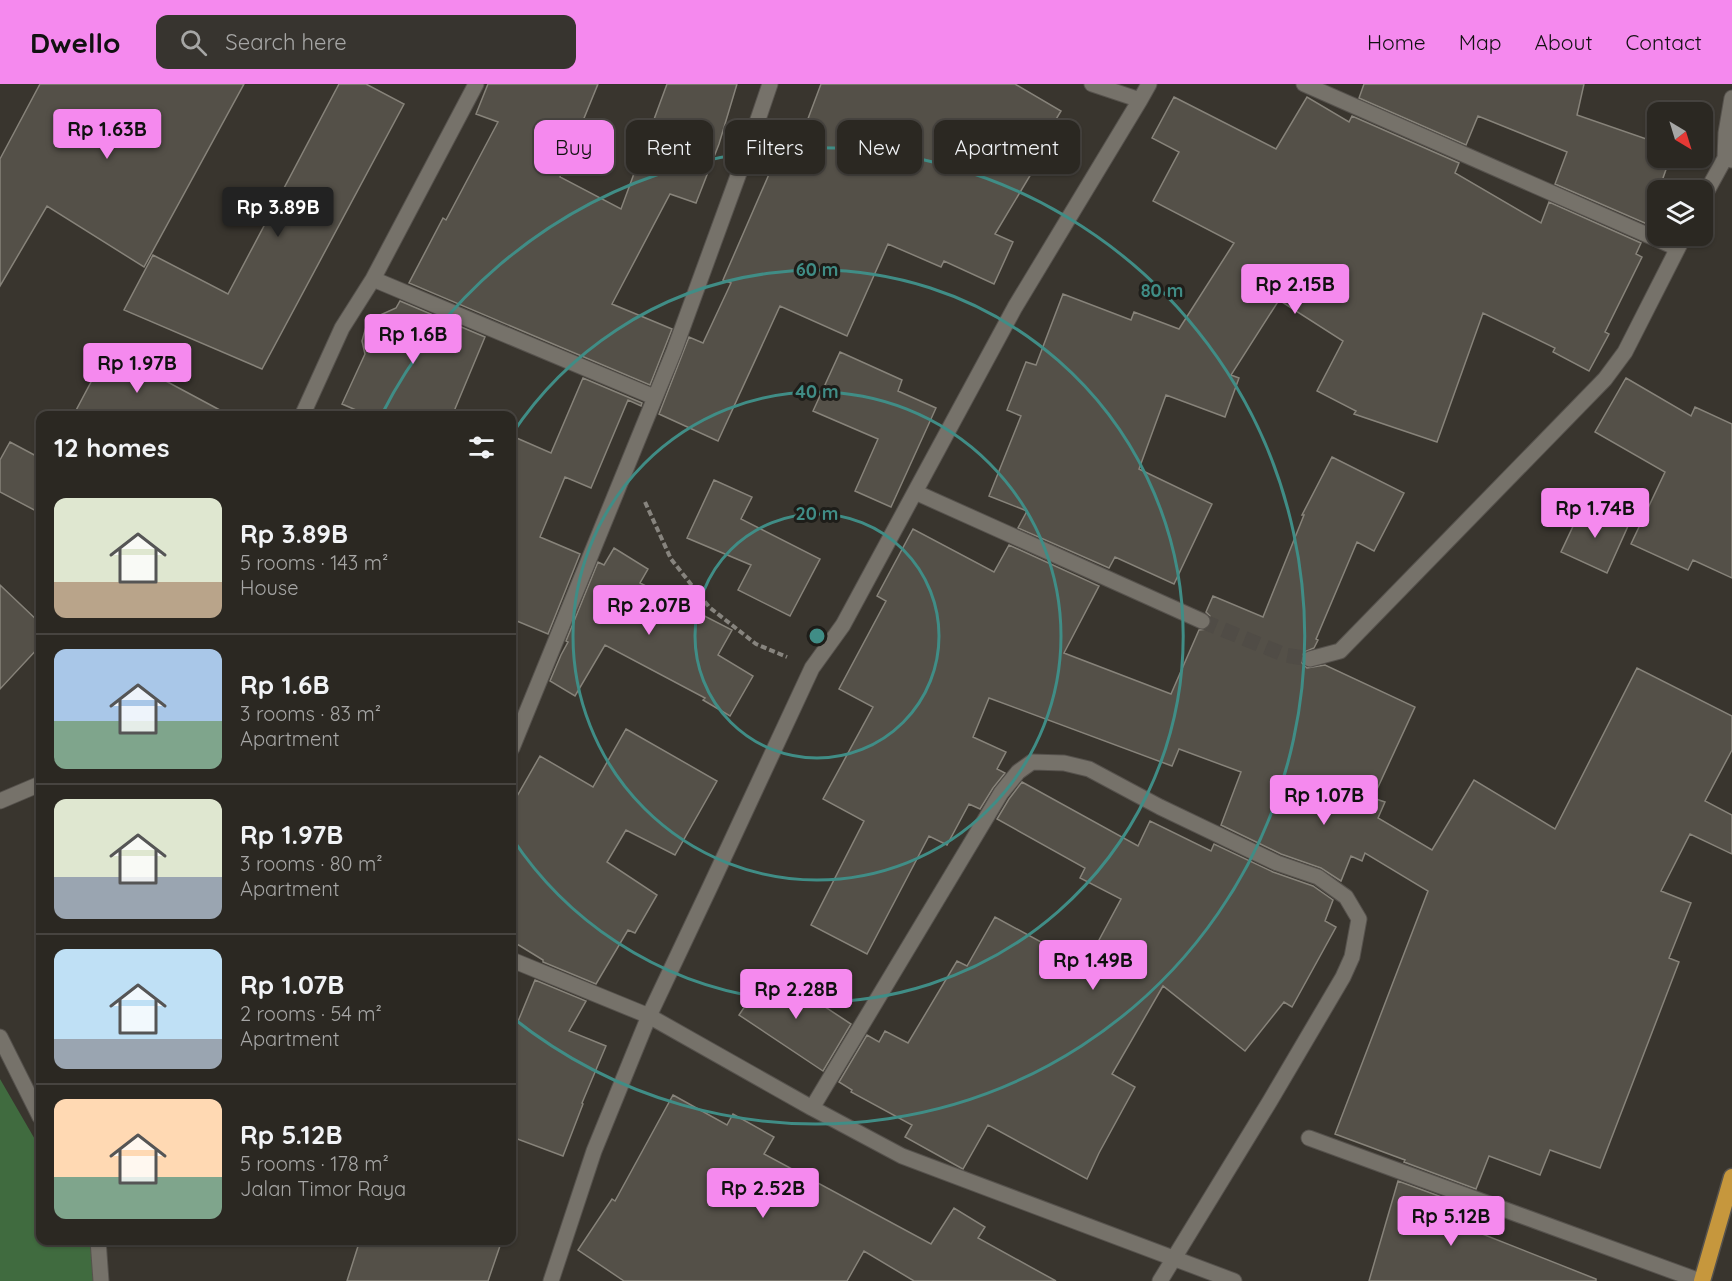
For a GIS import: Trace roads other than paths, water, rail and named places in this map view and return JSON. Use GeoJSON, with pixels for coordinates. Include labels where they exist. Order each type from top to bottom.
{"type":"FeatureCollection","features":[{"type":"Feature","properties":{"kind":"highway"},"geometry":{"type":"LineString","coordinates":[[1701,1281],[1732,1177]]}},
{"type":"Feature","properties":{"kind":"street"},"geometry":{"type":"LineString","coordinates":[[304,411],[342,328],[373,279],[476,84]]}},
{"type":"Feature","properties":{"kind":"street"},"geometry":{"type":"LineString","coordinates":[[516,738],[674,351],[770,84]]}},
{"type":"Feature","properties":{"kind":"street"},"geometry":{"type":"LineString","coordinates":[[1092,84],[1140,100]]}},
{"type":"Feature","properties":{"kind":"street"},"geometry":{"type":"LineString","coordinates":[[550,1281],[594,1151],[649,1016],[812,668],[843,625],[1015,307],[1149,84]]}},
{"type":"Feature","properties":{"kind":"street"},"geometry":{"type":"LineString","coordinates":[[1304,84],[1647,228]]}},
{"type":"Feature","properties":{"kind":"street"},"geometry":{"type":"LineString","coordinates":[[1713,183],[1729,159],[1726,133],[1732,98]]}},
{"type":"Feature","properties":{"kind":"street"},"geometry":{"type":"LineString","coordinates":[[1310,659],[1340,651],[1605,379],[1625,352],[1678,246]]}},
{"type":"Feature","properties":{"kind":"street"},"geometry":{"type":"LineString","coordinates":[[373,279],[654,397]]}},
{"type":"Feature","properties":{"kind":"street"},"geometry":{"type":"LineString","coordinates":[[915,492],[1202,621]]}},
{"type":"Feature","properties":{"kind":"street"},"geometry":{"type":"LineString","coordinates":[[812,1108],[1001,793],[1018,772],[1032,762],[1064,763],[1089,769],[1160,807],[1277,862],[1318,877],[1346,897],[1359,920],[1352,957],[1343,977],[1276,1092],[1160,1281]]}},
{"type":"Feature","properties":{"kind":"street"},"geometry":{"type":"LineString","coordinates":[[0,801],[36,786]]}},
{"type":"Feature","properties":{"kind":"street"},"geometry":{"type":"LineString","coordinates":[[516,962],[649,1016],[902,1156],[1234,1281]]}},
{"type":"Feature","properties":{"kind":"street"},"geometry":{"type":"LineString","coordinates":[[0,1037],[36,1109]]}},
{"type":"Feature","properties":{"kind":"street"},"geometry":{"type":"LineString","coordinates":[[1309,1138],[1701,1281]]}},
{"type":"Feature","properties":{"kind":"street"},"geometry":{"type":"LineString","coordinates":[[98,1245],[101,1281]]}},
{"type":"Feature","properties":{"kind":"tunnel"},"geometry":{"type":"LineString","coordinates":[[1202,621],[1285,655],[1310,659]]}}]}
